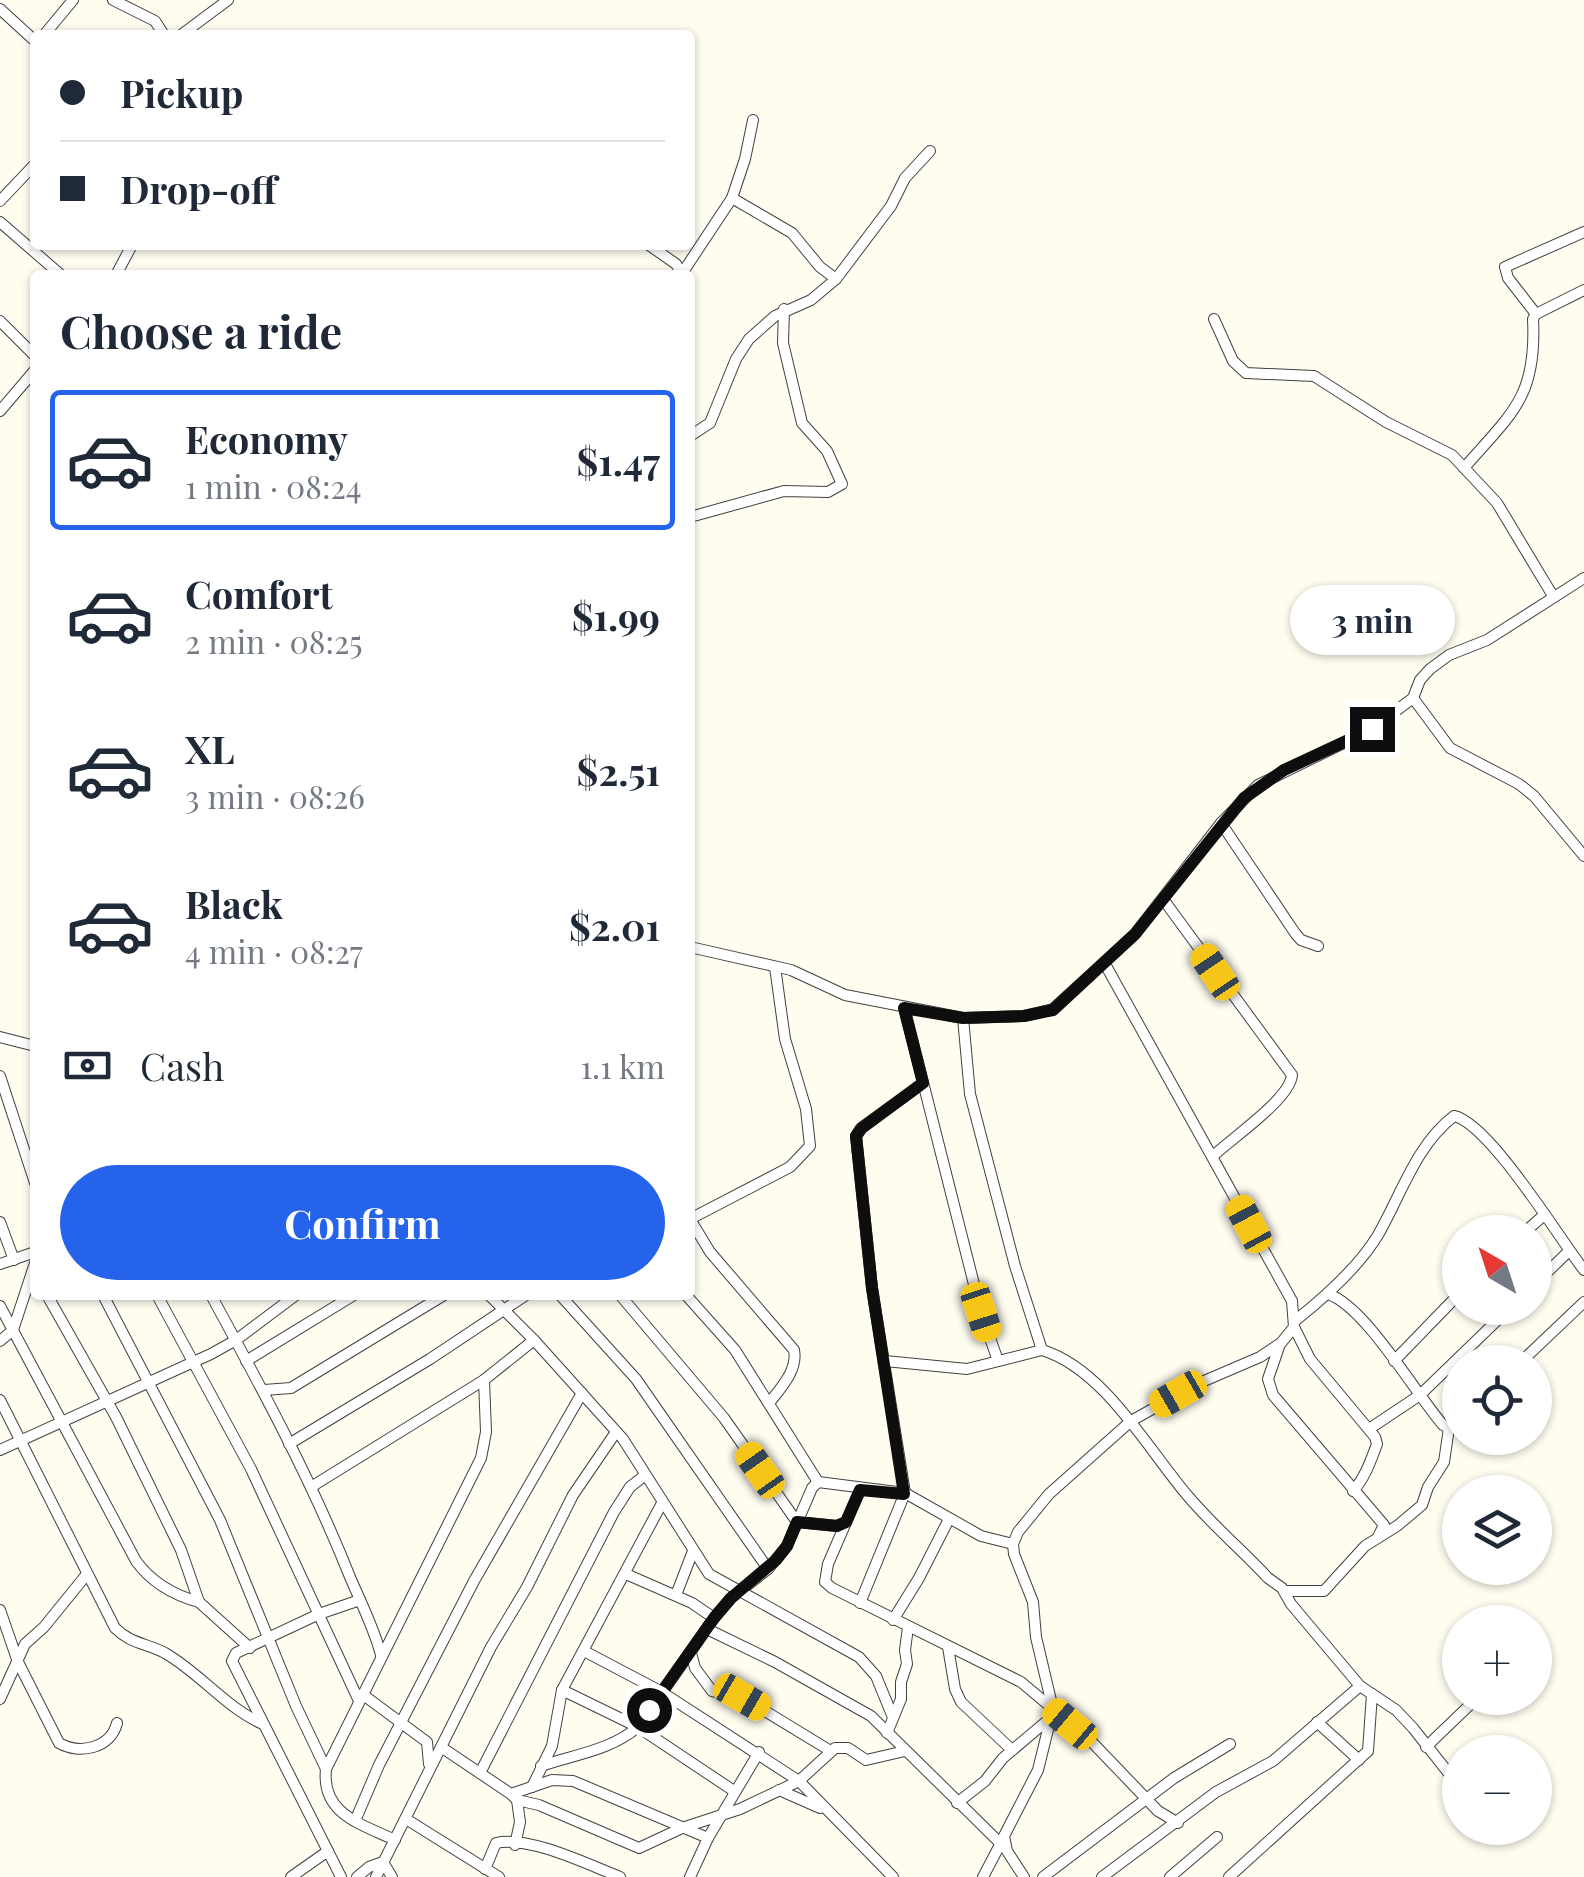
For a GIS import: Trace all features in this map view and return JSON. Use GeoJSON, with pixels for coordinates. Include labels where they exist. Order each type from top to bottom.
{"type":"FeatureCollection","features":[{"type":"Feature","properties":{"kind":"street"},"geometry":{"type":"LineString","coordinates":[[48,30],[73,0]]}},
{"type":"Feature","properties":{"kind":"street"},"geometry":{"type":"LineString","coordinates":[[113,0],[155,21],[161,30]]}},
{"type":"Feature","properties":{"kind":"street"},"geometry":{"type":"LineString","coordinates":[[196,30],[228,0]]}},
{"type":"Feature","properties":{"kind":"street"},"geometry":{"type":"LineString","coordinates":[[0,9],[30,37]]}},
{"type":"Feature","properties":{"kind":"street"},"geometry":{"type":"LineString","coordinates":[[685,270],[732,198],[753,120]]}},
{"type":"Feature","properties":{"kind":"street"},"geometry":{"type":"LineString","coordinates":[[695,433],[710,423],[749,339],[784,310],[811,300],[836,279],[891,206],[905,178],[930,151]]}},
{"type":"Feature","properties":{"kind":"street"},"geometry":{"type":"LineString","coordinates":[[0,201],[30,169]]}},
{"type":"Feature","properties":{"kind":"street"},"geometry":{"type":"LineString","coordinates":[[732,198],[792,233],[820,267],[836,279]]}},
{"type":"Feature","properties":{"kind":"street"},"geometry":{"type":"LineString","coordinates":[[0,222],[30,248]]}},
{"type":"Feature","properties":{"kind":"street"},"geometry":{"type":"LineString","coordinates":[[1536,314],[1508,278],[1505,267],[1584,232]]}},
{"type":"Feature","properties":{"kind":"street"},"geometry":{"type":"LineString","coordinates":[[32,250],[55,270]]}},
{"type":"Feature","properties":{"kind":"street"},"geometry":{"type":"LineString","coordinates":[[656,250],[679,270]]}},
{"type":"Feature","properties":{"kind":"street"},"geometry":{"type":"LineString","coordinates":[[1464,468],[1525,394],[1533,362],[1536,314],[1584,290]]}},
{"type":"Feature","properties":{"kind":"street"},"geometry":{"type":"LineString","coordinates":[[695,516],[784,491],[828,492],[842,484],[826,451],[802,423],[783,344],[784,310]]}},
{"type":"Feature","properties":{"kind":"street"},"geometry":{"type":"LineString","coordinates":[[1214,319],[1232,361],[1246,373],[1314,376],[1386,422],[1452,455],[1497,502],[1553,596]]}},
{"type":"Feature","properties":{"kind":"street"},"geometry":{"type":"LineString","coordinates":[[0,321],[30,351]]}},
{"type":"Feature","properties":{"kind":"street"},"geometry":{"type":"LineString","coordinates":[[0,411],[30,376]]}},
{"type":"Feature","properties":{"kind":"street"},"geometry":{"type":"LineString","coordinates":[[695,949],[802,974],[845,995],[904,1008],[963,1018],[1024,1016],[1053,1010],[1105,964],[1163,899],[1221,823],[1258,785],[1372,729],[1413,698],[1420,680],[1449,655],[1487,640],[1584,578]]}},
{"type":"Feature","properties":{"kind":"street"},"geometry":{"type":"LineString","coordinates":[[1413,698],[1450,748],[1534,796],[1584,856]]}},
{"type":"Feature","properties":{"kind":"street"},"geometry":{"type":"LineString","coordinates":[[1221,823],[1301,940],[1318,946]]}},
{"type":"Feature","properties":{"kind":"street"},"geometry":{"type":"LineString","coordinates":[[1163,899],[1292,1075],[1290,1086],[1278,1099],[1213,1156]]}},
{"type":"Feature","properties":{"kind":"street"},"geometry":{"type":"LineString","coordinates":[[1105,964],[1292,1301],[1295,1324],[1310,1359],[1369,1429],[1377,1444],[1368,1460],[1365,1478],[1353,1491]]}},
{"type":"Feature","properties":{"kind":"street"},"geometry":{"type":"LineString","coordinates":[[695,1216],[790,1167],[810,1146],[806,1110],[784,1040],[775,967]]}},
{"type":"Feature","properties":{"kind":"street"},"geometry":{"type":"LineString","coordinates":[[904,1008],[981,1312],[998,1362]]}},
{"type":"Feature","properties":{"kind":"street"},"geometry":{"type":"LineString","coordinates":[[963,1018],[970,1094],[1042,1350],[1084,1375],[1131,1421],[1188,1497],[1284,1591],[1360,1686],[1396,1710],[1442,1766]]}},
{"type":"Feature","properties":{"kind":"street"},"geometry":{"type":"LineString","coordinates":[[0,1037],[30,1045]]}},
{"type":"Feature","properties":{"kind":"street"},"geometry":{"type":"LineString","coordinates":[[0,1076],[30,1146]]}},
{"type":"Feature","properties":{"kind":"street"},"geometry":{"type":"LineString","coordinates":[[860,1603],[904,1494],[872,1288],[856,1136],[923,1083]]}},
{"type":"Feature","properties":{"kind":"street"},"geometry":{"type":"LineString","coordinates":[[1378,1538],[1383,1522],[1273,1395],[1268,1379],[1281,1343],[1376,1238],[1426,1146],[1454,1116],[1471,1123],[1490,1142],[1544,1215]]}},
{"type":"Feature","properties":{"kind":"street"},"geometry":{"type":"LineString","coordinates":[[0,1222],[14,1260]]}},
{"type":"Feature","properties":{"kind":"street"},"geometry":{"type":"LineString","coordinates":[[1552,1226],[1584,1270]]}},
{"type":"Feature","properties":{"kind":"street"},"geometry":{"type":"LineString","coordinates":[[695,1227],[710,1252],[794,1350],[796,1360],[770,1403]]}},
{"type":"Feature","properties":{"kind":"street"},"geometry":{"type":"LineString","coordinates":[[1552,1267],[1570,1250]]}},
{"type":"Feature","properties":{"kind":"street"},"geometry":{"type":"LineString","coordinates":[[0,1264],[30,1254]]}},
{"type":"Feature","properties":{"kind":"street"},"geometry":{"type":"LineString","coordinates":[[0,1341],[13,1330],[30,1277]]}},
{"type":"Feature","properties":{"kind":"street"},"geometry":{"type":"LineString","coordinates":[[1328,1294],[1346,1303],[1442,1420]]}},
{"type":"Feature","properties":{"kind":"street"},"geometry":{"type":"LineString","coordinates":[[49,1300],[109,1402],[181,1550],[199,1602]]}},
{"type":"Feature","properties":{"kind":"street"},"geometry":{"type":"LineString","coordinates":[[105,1300],[226,1533],[326,1769]]}},
{"type":"Feature","properties":{"kind":"street"},"geometry":{"type":"LineString","coordinates":[[160,1300],[195,1362],[360,1697],[402,1721],[427,1742],[429,1770]]}},
{"type":"Feature","properties":{"kind":"street"},"geometry":{"type":"LineString","coordinates":[[214,1300],[311,1486],[374,1630],[381,1656]]}},
{"type":"Feature","properties":{"kind":"street"},"geometry":{"type":"LineString","coordinates":[[0,1450],[195,1362],[236,1340],[289,1300]]}},
{"type":"Feature","properties":{"kind":"street"},"geometry":{"type":"LineString","coordinates":[[246,1360],[346,1300]]}},
{"type":"Feature","properties":{"kind":"street"},"geometry":{"type":"LineString","coordinates":[[264,1390],[292,1388],[436,1300]]}},
{"type":"Feature","properties":{"kind":"street"},"geometry":{"type":"LineString","coordinates":[[493,1300],[616,1432],[709,1574],[859,1658],[876,1676],[892,1715]]}},
{"type":"Feature","properties":{"kind":"street"},"geometry":{"type":"LineString","coordinates":[[289,1444],[430,1360],[517,1300]]}},
{"type":"Feature","properties":{"kind":"street"},"geometry":{"type":"LineString","coordinates":[[565,1300],[636,1379],[768,1569]]}},
{"type":"Feature","properties":{"kind":"street"},"geometry":{"type":"LineString","coordinates":[[624,1300],[724,1418],[797,1522],[837,1526],[846,1522]]}},
{"type":"Feature","properties":{"kind":"street"},"geometry":{"type":"LineString","coordinates":[[690,1300],[735,1350],[818,1482],[904,1494],[981,1536],[1013,1544]]}},
{"type":"Feature","properties":{"kind":"street"},"geometry":{"type":"LineString","coordinates":[[1539,1345],[1584,1302]]}},
{"type":"Feature","properties":{"kind":"street"},"geometry":{"type":"LineString","coordinates":[[0,1306],[146,1575],[174,1594],[199,1602],[250,1648]]}},
{"type":"Feature","properties":{"kind":"street"},"geometry":{"type":"LineString","coordinates":[[1394,1361],[1442,1312]]}},
{"type":"Feature","properties":{"kind":"street"},"geometry":{"type":"LineString","coordinates":[[1369,1429],[1420,1395],[1492,1325]]}},
{"type":"Feature","properties":{"kind":"street"},"geometry":{"type":"LineString","coordinates":[[311,1486],[484,1380],[534,1340]]}},
{"type":"Feature","properties":{"kind":"street"},"geometry":{"type":"LineString","coordinates":[[983,1877],[1038,1770],[1051,1714],[1033,1602],[1014,1554],[1018,1532],[1049,1494],[1131,1421],[1197,1384],[1260,1358],[1281,1343]]}},
{"type":"Feature","properties":{"kind":"street"},"geometry":{"type":"LineString","coordinates":[[884,1360],[966,1369],[1042,1350]]}},
{"type":"Feature","properties":{"kind":"street"},"geometry":{"type":"LineString","coordinates":[[395,1840],[341,1812],[328,1797],[324,1785],[326,1769],[481,1458],[486,1432],[484,1380]]}},
{"type":"Feature","properties":{"kind":"street"},"geometry":{"type":"LineString","coordinates":[[355,1821],[474,1581],[582,1393]]}},
{"type":"Feature","properties":{"kind":"street"},"geometry":{"type":"LineString","coordinates":[[0,1400],[115,1628],[124,1637],[166,1654],[245,1716],[263,1724]]}},
{"type":"Feature","properties":{"kind":"street"},"geometry":{"type":"LineString","coordinates":[[376,1877],[573,1495],[616,1432]]}},
{"type":"Feature","properties":{"kind":"street"},"geometry":{"type":"LineString","coordinates":[[1284,1591],[1324,1591],[1361,1550],[1423,1503],[1445,1455]]}},
{"type":"Feature","properties":{"kind":"street"},"geometry":{"type":"LineString","coordinates":[[480,1774],[614,1512],[630,1487],[644,1476]]}},
{"type":"Feature","properties":{"kind":"street"},"geometry":{"type":"LineString","coordinates":[[541,1766],[579,1753],[599,1752],[638,1728],[710,1624],[787,1546],[818,1482]]}},
{"type":"Feature","properties":{"kind":"street"},"geometry":{"type":"LineString","coordinates":[[860,1490],[828,1564],[825,1582],[1021,1682],[1051,1714],[1088,1739],[1162,1814],[1178,1823]]}},
{"type":"Feature","properties":{"kind":"street"},"geometry":{"type":"LineString","coordinates":[[532,1787],[552,1746],[562,1690],[662,1503]]}},
{"type":"Feature","properties":{"kind":"street"},"geometry":{"type":"LineString","coordinates":[[893,1620],[948,1520]]}},
{"type":"Feature","properties":{"kind":"street"},"geometry":{"type":"LineString","coordinates":[[676,1595],[694,1551]]}},
{"type":"Feature","properties":{"kind":"street"},"geometry":{"type":"LineString","coordinates":[[0,1699],[25,1644],[87,1574]]}},
{"type":"Feature","properties":{"kind":"street"},"geometry":{"type":"LineString","coordinates":[[626,1574],[676,1595],[710,1624],[870,1716],[957,1803],[1002,1839],[1024,1877]]}},
{"type":"Feature","properties":{"kind":"street"},"geometry":{"type":"LineString","coordinates":[[341,1877],[232,1660],[234,1655],[320,1614],[360,1600]]}},
{"type":"Feature","properties":{"kind":"street"},"geometry":{"type":"LineString","coordinates":[[0,1610],[18,1662],[62,1746],[103,1744],[110,1740],[117,1724]]}},
{"type":"Feature","properties":{"kind":"street"},"geometry":{"type":"LineString","coordinates":[[888,1733],[907,1668],[904,1650],[908,1627]]}},
{"type":"Feature","properties":{"kind":"street"},"geometry":{"type":"LineString","coordinates":[[0,1656],[12,1645]]}},
{"type":"Feature","properties":{"kind":"street"},"geometry":{"type":"LineString","coordinates":[[948,1648],[955,1690],[962,1702],[1012,1750]]}},
{"type":"Feature","properties":{"kind":"street"},"geometry":{"type":"LineString","coordinates":[[584,1651],[660,1692],[799,1780],[893,1877]]}},
{"type":"Feature","properties":{"kind":"street"},"geometry":{"type":"LineString","coordinates":[[691,1653],[694,1668],[712,1691],[742,1697],[830,1750],[848,1748],[866,1760],[905,1751]]}},
{"type":"Feature","properties":{"kind":"street"},"geometry":{"type":"LineString","coordinates":[[1102,1877],[1234,1781],[1273,1761],[1360,1686]]}},
{"type":"Feature","properties":{"kind":"street"},"geometry":{"type":"LineString","coordinates":[[562,1690],[638,1728],[734,1791]]}},
{"type":"Feature","properties":{"kind":"street"},"geometry":{"type":"LineString","coordinates":[[1229,1877],[1359,1760],[1371,1744],[1372,1694]]}},
{"type":"Feature","properties":{"kind":"street"},"geometry":{"type":"LineString","coordinates":[[957,1803],[985,1781],[1051,1714]]}},
{"type":"Feature","properties":{"kind":"street"},"geometry":{"type":"LineString","coordinates":[[1426,1747],[1459,1715]]}},
{"type":"Feature","properties":{"kind":"street"},"geometry":{"type":"LineString","coordinates":[[1316,1722],[1359,1760]]}},
{"type":"Feature","properties":{"kind":"street"},"geometry":{"type":"LineString","coordinates":[[1043,1877],[1174,1778],[1230,1744]]}},
{"type":"Feature","properties":{"kind":"street"},"geometry":{"type":"LineString","coordinates":[[441,1747],[514,1797],[633,1848],[779,1790],[799,1780],[830,1750]]}},
{"type":"Feature","properties":{"kind":"street"},"geometry":{"type":"LineString","coordinates":[[690,1877],[720,1816],[759,1752]]}},
{"type":"Feature","properties":{"kind":"street"},"geometry":{"type":"LineString","coordinates":[[514,1797],[552,1780],[574,1781],[708,1838]]}},
{"type":"Feature","properties":{"kind":"street"},"geometry":{"type":"LineString","coordinates":[[779,1790],[826,1810]]}},
{"type":"Feature","properties":{"kind":"street"},"geometry":{"type":"LineString","coordinates":[[514,1797],[520,1822],[515,1845]]}},
{"type":"Feature","properties":{"kind":"street"},"geometry":{"type":"LineString","coordinates":[[406,1819],[500,1877]]}},
{"type":"Feature","properties":{"kind":"street"},"geometry":{"type":"LineString","coordinates":[[1170,1877],[1217,1838]]}},
{"type":"Feature","properties":{"kind":"street"},"geometry":{"type":"LineString","coordinates":[[484,1869],[496,1843],[503,1841],[542,1848],[620,1877]]}},
{"type":"Feature","properties":{"kind":"street"},"geometry":{"type":"LineString","coordinates":[[291,1877],[328,1851]]}},
{"type":"Feature","properties":{"kind":"street"},"geometry":{"type":"LineString","coordinates":[[356,1877],[383,1862]]}},
{"type":"Feature","properties":{"kind":"street"},"geometry":{"type":"LineString","coordinates":[[383,1862],[392,1877]]}},
{"type":"Feature","properties":{"kind":"route"},"geometry":{"type":"LineString","coordinates":[[649,1710],[714,1618],[776,1560],[797,1522],[824,1526],[846,1522],[860,1490],[904,1494],[872,1288],[856,1148],[856,1136],[862,1128],[923,1083],[904,1008],[963,1018],[1024,1016],[1053,1010],[1135,934],[1221,823],[1258,785],[1372,729]]}}]}
